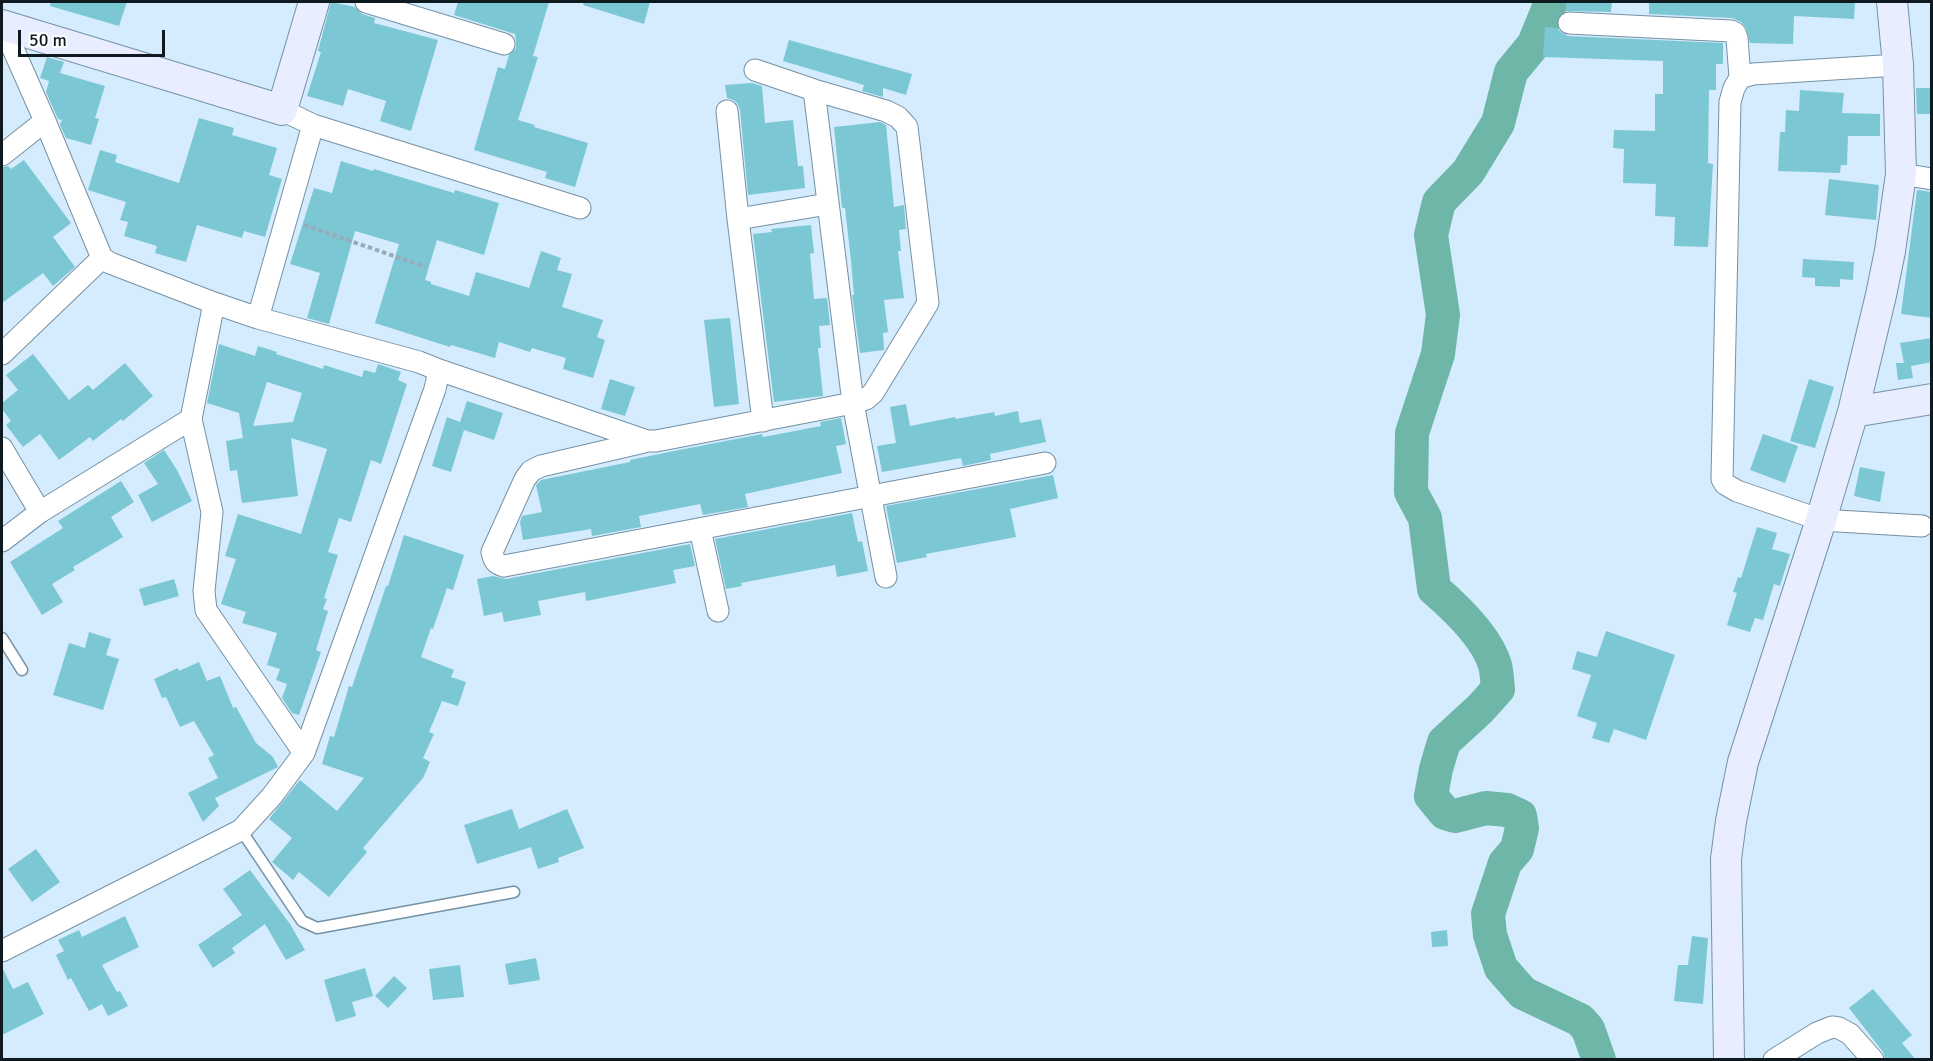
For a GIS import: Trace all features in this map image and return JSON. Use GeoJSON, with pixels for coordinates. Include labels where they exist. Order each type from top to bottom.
{"type":"FeatureCollection","features":[{"type":"Feature","properties":{"kind":"street"},"geometry":{"type":"LineString","coordinates":[[282,110],[314,2]]}},
{"type":"Feature","properties":{"kind":"street"},"geometry":{"type":"LineString","coordinates":[[366,2],[504,44]]}},
{"type":"Feature","properties":{"kind":"street"},"geometry":{"type":"LineString","coordinates":[[1729,1059],[1726,859],[1731,821],[1743,762],[1821,520],[1853,412],[1884,284],[1901,174],[1898,65],[1892,2]]}},
{"type":"Feature","properties":{"kind":"street"},"geometry":{"type":"LineString","coordinates":[[1569,23],[1731,31],[1737,38],[1740,78],[1730,102],[1722,478],[1725,484],[1737,491],[1821,520],[1922,526]]}},
{"type":"Feature","properties":{"kind":"street"},"geometry":{"type":"LineString","coordinates":[[2,26],[282,110],[313,125],[580,208]]}},
{"type":"Feature","properties":{"kind":"street"},"geometry":{"type":"LineString","coordinates":[[2,26],[45,121],[102,258],[258,318],[439,370],[647,441]]}},
{"type":"Feature","properties":{"kind":"street"},"geometry":{"type":"LineString","coordinates":[[1740,78],[1753,74],[1898,65]]}},
{"type":"Feature","properties":{"kind":"street"},"geometry":{"type":"LineString","coordinates":[[755,70],[886,111],[898,117],[908,127],[928,303],[873,393],[866,399],[763,421],[647,441],[561,460],[531,471],[525,479],[492,552],[494,560],[504,566],[1045,463]]}},
{"type":"Feature","properties":{"kind":"street"},"geometry":{"type":"LineString","coordinates":[[814,90],[853,403],[886,577]]}},
{"type":"Feature","properties":{"kind":"street"},"geometry":{"type":"LineString","coordinates":[[727,111],[763,421]]}},
{"type":"Feature","properties":{"kind":"street"},"geometry":{"type":"LineString","coordinates":[[2,155],[45,121]]}},
{"type":"Feature","properties":{"kind":"street"},"geometry":{"type":"LineString","coordinates":[[258,318],[313,125]]}},
{"type":"Feature","properties":{"kind":"street"},"geometry":{"type":"LineString","coordinates":[[1901,174],[1932,179]]}},
{"type":"Feature","properties":{"kind":"street"},"geometry":{"type":"LineString","coordinates":[[738,219],[828,204]]}},
{"type":"Feature","properties":{"kind":"street"},"geometry":{"type":"LineString","coordinates":[[2,354],[102,258]]}},
{"type":"Feature","properties":{"kind":"street"},"geometry":{"type":"LineString","coordinates":[[214,303],[191,419],[212,512],[204,591],[206,610],[304,753]]}},
{"type":"Feature","properties":{"kind":"street"},"geometry":{"type":"LineString","coordinates":[[2,951],[241,830],[272,796],[304,753],[435,389],[439,370]]}},
{"type":"Feature","properties":{"kind":"street"},"geometry":{"type":"LineString","coordinates":[[1853,412],[1932,399]]}},
{"type":"Feature","properties":{"kind":"street"},"geometry":{"type":"LineString","coordinates":[[2,541],[40,512],[191,419]]}},
{"type":"Feature","properties":{"kind":"street"},"geometry":{"type":"LineString","coordinates":[[2,448],[40,512]]}},
{"type":"Feature","properties":{"kind":"street"},"geometry":{"type":"LineString","coordinates":[[700,529],[718,610]]}},
{"type":"Feature","properties":{"kind":"street"},"geometry":{"type":"LineString","coordinates":[[1774,1059],[1817,1033],[1832,1027],[1850,1034],[1873,1059]]}},
{"type":"Feature","properties":{"kind":"lane"},"geometry":{"type":"LineString","coordinates":[[2,638],[22,670]]}},
{"type":"Feature","properties":{"kind":"lane"},"geometry":{"type":"LineString","coordinates":[[241,830],[302,921],[310,927],[317,928],[514,892]]}},
{"type":"Feature","properties":{"kind":"path"},"geometry":{"type":"LineString","coordinates":[[287,219],[426,267]]}},
{"type":"Feature","properties":{"kind":"building"},"geometry":{"type":"Polygon","coordinates":[[[51,2],[127,2],[119,26],[50,6],[51,2]]]}},
{"type":"Feature","properties":{"kind":"building"},"geometry":{"type":"Polygon","coordinates":[[[331,2],[355,7],[362,14],[375,18],[374,23],[438,40],[411,131],[380,121],[386,101],[348,89],[343,106],[307,96],[321,52],[318,51],[331,2]]]}},
{"type":"Feature","properties":{"kind":"building"},"geometry":{"type":"Polygon","coordinates":[[[458,2],[549,2],[533,56],[538,57],[518,120],[588,143],[575,187],[545,178],[547,172],[474,150],[498,67],[505,69],[509,55],[516,48],[516,42],[515,34],[454,15],[458,2]]]}},
{"type":"Feature","properties":{"kind":"building"},"geometry":{"type":"Polygon","coordinates":[[[584,2],[650,2],[644,24],[583,5],[584,2]]]}},
{"type":"Feature","properties":{"kind":"building"},"geometry":{"type":"Polygon","coordinates":[[[1566,2],[1612,2],[1611,12],[1566,11],[1566,2]]]}},
{"type":"Feature","properties":{"kind":"building"},"geometry":{"type":"Polygon","coordinates":[[[1649,2],[1855,2],[1854,19],[1794,16],[1793,44],[1750,43],[1746,28],[1741,22],[1732,18],[1649,14],[1649,2]]]}},
{"type":"Feature","properties":{"kind":"building"},"geometry":{"type":"Polygon","coordinates":[[[1545,27],[1557,28],[1568,36],[1723,43],[1723,64],[1716,64],[1716,90],[1709,90],[1708,163],[1713,164],[1708,247],[1674,246],[1675,217],[1655,216],[1656,184],[1623,183],[1624,149],[1613,148],[1614,130],[1655,131],[1655,94],[1663,94],[1663,61],[1543,57],[1545,27]]]}},
{"type":"Feature","properties":{"kind":"building"},"geometry":{"type":"Polygon","coordinates":[[[789,40],[912,74],[906,95],[883,88],[883,97],[862,91],[864,85],[783,61],[789,40]]]}},
{"type":"Feature","properties":{"kind":"building"},"geometry":{"type":"Polygon","coordinates":[[[47,57],[64,62],[60,73],[105,86],[95,118],[99,119],[91,145],[66,138],[60,125],[62,120],[58,119],[46,92],[49,81],[40,78],[47,57]]]}},
{"type":"Feature","properties":{"kind":"building"},"geometry":{"type":"Polygon","coordinates":[[[752,83],[762,86],[765,123],[793,120],[798,166],[803,166],[805,188],[748,195],[740,110],[737,103],[727,98],[725,85],[752,83]]]}},
{"type":"Feature","properties":{"kind":"building"},"geometry":{"type":"Polygon","coordinates":[[[1916,88],[1932,88],[1932,114],[1917,114],[1916,88]]]}},
{"type":"Feature","properties":{"kind":"building"},"geometry":{"type":"Polygon","coordinates":[[[1800,90],[1844,93],[1842,113],[1880,114],[1880,136],[1848,136],[1847,165],[1841,165],[1840,173],[1778,171],[1780,132],[1785,132],[1786,110],[1799,111],[1800,90]]]}},
{"type":"Feature","properties":{"kind":"building"},"geometry":{"type":"Polygon","coordinates":[[[199,118],[234,128],[232,135],[277,148],[269,175],[282,179],[265,237],[244,231],[242,238],[197,225],[186,262],[155,253],[157,246],[124,236],[128,222],[120,220],[126,202],[88,190],[100,150],[117,155],[115,162],[179,183],[199,118]]]}},
{"type":"Feature","properties":{"kind":"building"},"geometry":{"type":"Polygon","coordinates":[[[880,122],[886,125],[894,207],[904,205],[906,229],[899,230],[901,251],[898,251],[904,298],[884,300],[888,332],[883,333],[884,350],[860,353],[834,127],[880,122]]]}},
{"type":"Feature","properties":{"kind":"building"},"geometry":{"type":"Polygon","coordinates":[[[24,160],[71,223],[53,237],[75,267],[53,286],[43,273],[2,303],[2,167],[8,166],[11,169],[24,160]]]}},
{"type":"Feature","properties":{"kind":"building"},"geometry":{"type":"Polygon","coordinates":[[[341,161],[454,193],[455,190],[499,203],[484,255],[437,240],[425,280],[469,296],[476,272],[529,288],[541,251],[561,258],[557,270],[572,274],[562,307],[603,320],[597,337],[605,340],[593,378],[563,369],[566,358],[532,348],[530,352],[499,342],[495,358],[451,345],[450,347],[375,323],[399,244],[355,231],[329,324],[307,318],[320,273],[290,264],[314,188],[332,193],[341,161]]]}},
{"type":"Feature","properties":{"kind":"building"},"geometry":{"type":"Polygon","coordinates":[[[1829,179],[1879,185],[1876,220],[1825,215],[1829,179]]]}},
{"type":"Feature","properties":{"kind":"building"},"geometry":{"type":"Polygon","coordinates":[[[1917,190],[1932,192],[1932,318],[1901,314],[1917,190]]]}},
{"type":"Feature","properties":{"kind":"building"},"geometry":{"type":"Polygon","coordinates":[[[811,225],[814,253],[810,254],[814,299],[827,298],[830,325],[819,326],[821,348],[818,348],[823,396],[774,402],[753,234],[772,232],[771,229],[811,225]]]}},
{"type":"Feature","properties":{"kind":"building"},"geometry":{"type":"Polygon","coordinates":[[[1803,259],[1854,262],[1853,280],[1840,279],[1840,287],[1815,286],[1815,278],[1802,277],[1803,259]]]}},
{"type":"Feature","properties":{"kind":"building"},"geometry":{"type":"Polygon","coordinates":[[[730,318],[739,404],[714,407],[704,320],[730,318]]]}},
{"type":"Feature","properties":{"kind":"building"},"geometry":{"type":"Polygon","coordinates":[[[1932,338],[1932,362],[1911,366],[1913,378],[1898,380],[1896,363],[1904,363],[1900,343],[1932,338]]]}},
{"type":"Feature","properties":{"kind":"building"},"geometry":{"type":"Polygon","coordinates":[[[219,344],[255,356],[258,346],[323,369],[324,365],[362,377],[364,370],[375,373],[378,364],[401,372],[398,380],[407,384],[381,464],[371,460],[351,522],[339,518],[328,552],[338,555],[324,598],[327,599],[323,609],[328,611],[316,650],[321,652],[299,715],[292,713],[282,698],[287,684],[276,680],[280,669],[267,665],[277,633],[242,623],[246,612],[221,604],[236,559],[225,556],[238,514],[301,534],[327,449],[291,438],[298,496],[242,503],[237,470],[230,471],[226,441],[243,438],[239,413],[207,403],[219,344]],[[267,382],[253,426],[293,422],[302,393],[267,382]]]}},
{"type":"Feature","properties":{"kind":"building"},"geometry":{"type":"Polygon","coordinates":[[[33,354],[69,400],[88,385],[93,390],[125,363],[153,396],[123,421],[121,419],[93,441],[90,437],[59,460],[40,434],[23,447],[6,425],[11,421],[2,409],[2,403],[18,390],[6,375],[33,354]]]}},
{"type":"Feature","properties":{"kind":"building"},"geometry":{"type":"Polygon","coordinates":[[[610,379],[635,387],[625,416],[601,409],[610,379]]]}},
{"type":"Feature","properties":{"kind":"building"},"geometry":{"type":"Polygon","coordinates":[[[1809,379],[1834,387],[1815,448],[1790,441],[1809,379]]]}},
{"type":"Feature","properties":{"kind":"building"},"geometry":{"type":"Polygon","coordinates":[[[467,401],[503,413],[494,440],[464,430],[451,472],[432,466],[447,417],[460,422],[467,401]]]}},
{"type":"Feature","properties":{"kind":"building"},"geometry":{"type":"Polygon","coordinates":[[[906,404],[910,426],[955,417],[956,419],[994,412],[995,416],[1018,411],[1020,423],[1041,419],[1046,442],[990,454],[991,460],[963,466],[961,458],[882,472],[877,446],[896,443],[890,407],[906,404]]]}},
{"type":"Feature","properties":{"kind":"building"},"geometry":{"type":"Polygon","coordinates":[[[841,418],[846,444],[836,446],[842,473],[745,494],[748,507],[703,515],[700,504],[639,516],[641,527],[592,536],[591,529],[523,540],[520,522],[522,516],[542,512],[536,485],[541,480],[762,434],[763,437],[821,426],[820,422],[841,418]]]}},
{"type":"Feature","properties":{"kind":"building"},"geometry":{"type":"Polygon","coordinates":[[[1763,434],[1798,446],[1785,483],[1750,470],[1763,434]]]}},
{"type":"Feature","properties":{"kind":"building"},"geometry":{"type":"Polygon","coordinates":[[[164,450],[192,501],[152,522],[138,495],[158,484],[144,463],[164,450]]]}},
{"type":"Feature","properties":{"kind":"building"},"geometry":{"type":"Polygon","coordinates":[[[1860,467],[1885,472],[1880,502],[1854,496],[1860,467]]]}},
{"type":"Feature","properties":{"kind":"building"},"geometry":{"type":"Polygon","coordinates":[[[1053,475],[1058,498],[1010,509],[1016,537],[926,554],[927,557],[897,563],[886,506],[1053,475]]]}},
{"type":"Feature","properties":{"kind":"building"},"geometry":{"type":"Polygon","coordinates":[[[121,481],[134,502],[111,517],[123,537],[73,567],[75,570],[52,584],[63,602],[42,615],[10,562],[63,528],[58,521],[121,481]]]}},
{"type":"Feature","properties":{"kind":"building"},"geometry":{"type":"Polygon","coordinates":[[[852,513],[858,542],[862,541],[868,571],[837,577],[835,565],[741,583],[742,586],[726,589],[715,539],[852,513]]]}},
{"type":"Feature","properties":{"kind":"building"},"geometry":{"type":"Polygon","coordinates":[[[1757,527],[1777,533],[1772,549],[1790,554],[1780,586],[1774,584],[1763,620],[1755,618],[1750,632],[1727,625],[1737,593],[1733,592],[1738,577],[1741,578],[1757,527]]]}},
{"type":"Feature","properties":{"kind":"building"},"geometry":{"type":"Polygon","coordinates":[[[404,535],[464,555],[453,590],[447,588],[421,657],[454,670],[451,677],[466,682],[458,706],[442,701],[429,732],[434,734],[423,758],[430,762],[423,778],[363,848],[367,852],[329,897],[299,872],[293,880],[272,862],[292,838],[269,819],[300,780],[337,811],[364,778],[322,764],[330,736],[334,737],[349,686],[352,687],[404,535]]]}},
{"type":"Feature","properties":{"kind":"building"},"geometry":{"type":"Polygon","coordinates":[[[690,544],[695,566],[673,570],[676,583],[586,601],[585,592],[538,601],[541,615],[504,622],[502,612],[484,616],[477,579],[493,576],[506,579],[690,544]]]}},
{"type":"Feature","properties":{"kind":"building"},"geometry":{"type":"Polygon","coordinates":[[[174,579],[179,596],[144,606],[139,589],[174,579]]]}},
{"type":"Feature","properties":{"kind":"building"},"geometry":{"type":"Polygon","coordinates":[[[1606,631],[1675,655],[1646,740],[1614,729],[1609,743],[1592,738],[1597,723],[1577,716],[1591,675],[1572,669],[1577,651],[1597,657],[1606,631]]]}},
{"type":"Feature","properties":{"kind":"building"},"geometry":{"type":"Polygon","coordinates":[[[89,632],[111,639],[106,655],[119,659],[103,710],[53,695],[69,643],[85,648],[89,632]]]}},
{"type":"Feature","properties":{"kind":"building"},"geometry":{"type":"Polygon","coordinates":[[[199,662],[207,681],[220,676],[233,708],[236,707],[256,743],[273,757],[278,767],[215,798],[219,806],[203,822],[188,793],[218,778],[208,758],[214,755],[194,721],[180,727],[166,697],[162,698],[154,679],[178,668],[179,671],[199,662]]]}},
{"type":"Feature","properties":{"kind":"building"},"geometry":{"type":"Polygon","coordinates":[[[512,809],[519,829],[567,809],[584,848],[558,858],[559,862],[538,869],[531,847],[477,864],[464,825],[512,809]]]}},
{"type":"Feature","properties":{"kind":"building"},"geometry":{"type":"Polygon","coordinates":[[[36,849],[60,882],[32,902],[8,869],[36,849]]]}},
{"type":"Feature","properties":{"kind":"building"},"geometry":{"type":"Polygon","coordinates":[[[250,870],[290,924],[305,950],[286,960],[265,924],[232,948],[235,953],[213,968],[198,945],[242,915],[223,889],[250,870]]]}},
{"type":"Feature","properties":{"kind":"building"},"geometry":{"type":"Polygon","coordinates":[[[125,916],[139,947],[102,965],[128,1006],[108,1016],[102,1004],[89,1011],[71,978],[68,980],[56,955],[64,951],[58,940],[79,930],[82,937],[125,916]]]}},
{"type":"Feature","properties":{"kind":"building"},"geometry":{"type":"Polygon","coordinates":[[[1447,930],[1448,946],[1432,947],[1431,932],[1447,930]]]}},
{"type":"Feature","properties":{"kind":"building"},"geometry":{"type":"Polygon","coordinates":[[[1692,936],[1708,938],[1703,1004],[1674,1001],[1678,965],[1688,965],[1692,936]]]}},
{"type":"Feature","properties":{"kind":"building"},"geometry":{"type":"Polygon","coordinates":[[[536,958],[540,980],[509,985],[505,964],[536,958]]]}},
{"type":"Feature","properties":{"kind":"building"},"geometry":{"type":"Polygon","coordinates":[[[460,965],[464,997],[433,1000],[429,969],[460,965]]]}},
{"type":"Feature","properties":{"kind":"building"},"geometry":{"type":"Polygon","coordinates":[[[2,967],[13,989],[28,982],[44,1014],[2,1035],[2,967]]]}},
{"type":"Feature","properties":{"kind":"building"},"geometry":{"type":"Polygon","coordinates":[[[365,968],[373,996],[352,1002],[356,1016],[336,1022],[324,980],[365,968]]]}},
{"type":"Feature","properties":{"kind":"building"},"geometry":{"type":"Polygon","coordinates":[[[394,976],[407,988],[388,1008],[375,996],[394,976]]]}},
{"type":"Feature","properties":{"kind":"building"},"geometry":{"type":"Polygon","coordinates":[[[1873,989],[1912,1035],[1902,1043],[1915,1059],[1885,1059],[1883,1052],[1849,1008],[1873,989]]]}},
{"type":"Feature","properties":{"kind":"waterway"},"geometry":{"type":"LineString","coordinates":[[1551,2],[1534,44],[1511,72],[1498,123],[1468,172],[1439,202],[1431,235],[1443,315],[1438,354],[1412,433],[1411,492],[1425,518],[1434,589],[1461,614],[1485,644],[1495,665],[1498,689],[1444,742],[1431,796],[1445,813],[1455,816],[1486,808],[1507,810],[1520,816],[1522,828],[1517,849],[1505,863],[1488,914],[1490,935],[1501,968],[1523,993],[1580,1020],[1588,1029],[1599,1060]]}}]}
